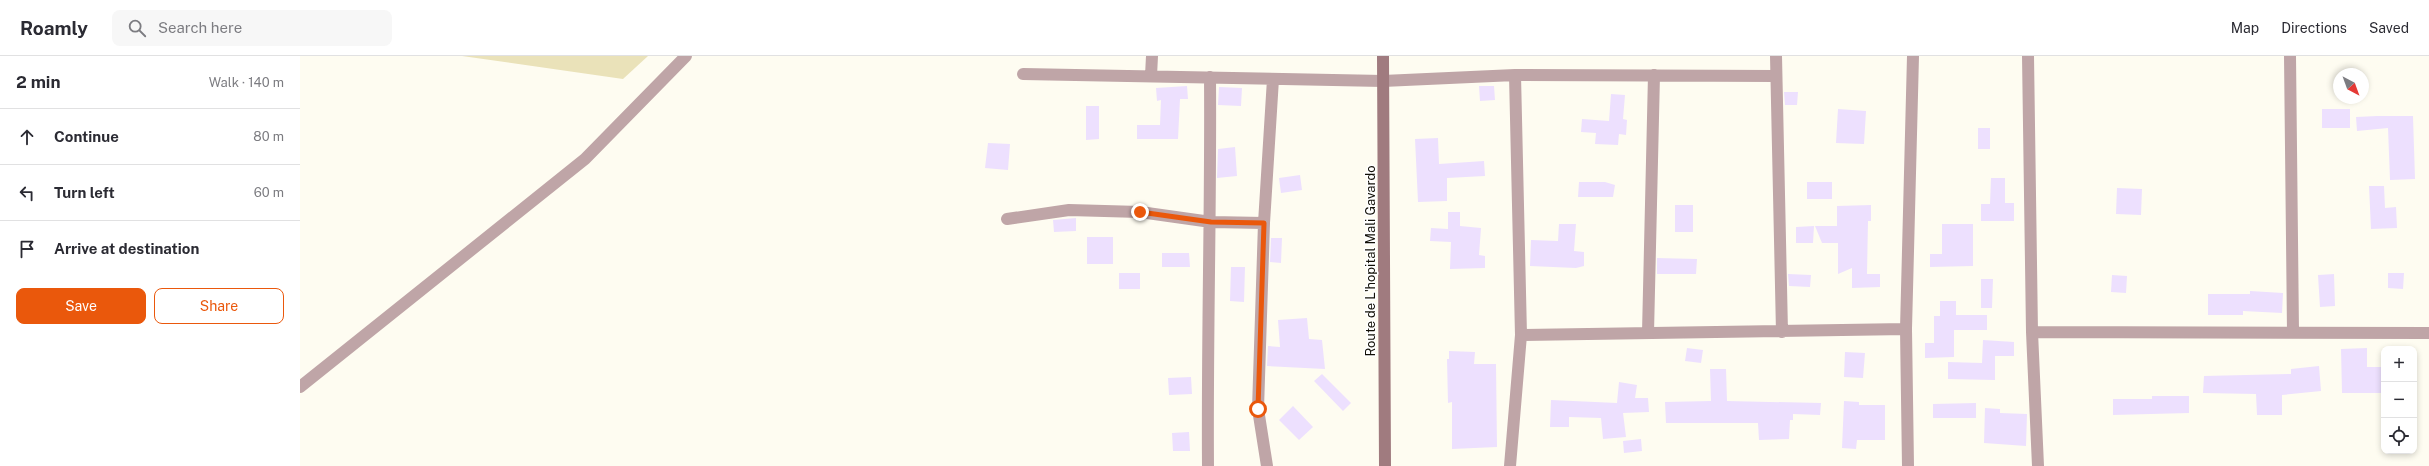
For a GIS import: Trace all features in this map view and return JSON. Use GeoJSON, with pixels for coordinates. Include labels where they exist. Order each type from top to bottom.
{"type":"FeatureCollection","features":[{"type":"Feature","properties":{"kind":"main road","name":"Route de L'hopital Mali Gavardo"},"geometry":{"type":"LineString","coordinates":[[1383,56],[1385,466]]}},
{"type":"Feature","properties":{"kind":"street"},"geometry":{"type":"LineString","coordinates":[[300,387],[585,159],[686,56]]}},
{"type":"Feature","properties":{"kind":"street"},"geometry":{"type":"LineString","coordinates":[[1151,76],[1152,56]]}},
{"type":"Feature","properties":{"kind":"street"},"geometry":{"type":"LineString","coordinates":[[1776,56],[1782,332]]}},
{"type":"Feature","properties":{"kind":"street"},"geometry":{"type":"LineString","coordinates":[[1908,466],[1906,329],[1913,56]]}},
{"type":"Feature","properties":{"kind":"street"},"geometry":{"type":"LineString","coordinates":[[2028,56],[2032,332],[2038,466]]}},
{"type":"Feature","properties":{"kind":"street"},"geometry":{"type":"LineString","coordinates":[[2290,56],[2293,332]]}},
{"type":"Feature","properties":{"kind":"street"},"geometry":{"type":"LineString","coordinates":[[1023,74],[1383,81],[1514,75],[1776,76]]}},
{"type":"Feature","properties":{"kind":"street"},"geometry":{"type":"LineString","coordinates":[[1510,466],[1521,334],[1514,75]]}},
{"type":"Feature","properties":{"kind":"street"},"geometry":{"type":"LineString","coordinates":[[1648,334],[1654,75]]}},
{"type":"Feature","properties":{"kind":"street"},"geometry":{"type":"LineString","coordinates":[[1208,466],[1207,306],[1211,222],[1210,77]]}},
{"type":"Feature","properties":{"kind":"street"},"geometry":{"type":"LineString","coordinates":[[1267,466],[1258,409],[1264,223],[1273,79]]}},
{"type":"Feature","properties":{"kind":"street"},"geometry":{"type":"LineString","coordinates":[[1007,218],[1069,210],[1140,212],[1211,222],[1264,223]]}},
{"type":"Feature","properties":{"kind":"street"},"geometry":{"type":"LineString","coordinates":[[1521,334],[1648,334],[1906,329]]}},
{"type":"Feature","properties":{"kind":"street"},"geometry":{"type":"LineString","coordinates":[[2032,332],[2429,333]]}},
{"type":"Feature","properties":{"kind":"shaded area"},"geometry":{"type":"Polygon","coordinates":[[[462,56],[648,56],[623,79],[462,56]]]}},
{"type":"Feature","properties":{"kind":"building"},"geometry":{"type":"Polygon","coordinates":[[[1187,86],[1188,99],[1180,99],[1178,139],[1137,139],[1137,125],[1160,125],[1161,100],[1157,101],[1156,88],[1187,86]]]}},
{"type":"Feature","properties":{"kind":"building"},"geometry":{"type":"Polygon","coordinates":[[[1479,86],[1494,86],[1495,100],[1480,101],[1479,86]]]}},
{"type":"Feature","properties":{"kind":"building"},"geometry":{"type":"Polygon","coordinates":[[[1219,87],[1242,88],[1241,106],[1218,105],[1219,87]]]}},
{"type":"Feature","properties":{"kind":"building"},"geometry":{"type":"Polygon","coordinates":[[[1784,92],[1798,92],[1797,105],[1785,105],[1784,92]]]}},
{"type":"Feature","properties":{"kind":"building"},"geometry":{"type":"Polygon","coordinates":[[[1611,94],[1625,95],[1623,119],[1627,120],[1626,135],[1619,134],[1618,145],[1595,144],[1596,133],[1581,132],[1582,119],[1609,121],[1611,94]]]}},
{"type":"Feature","properties":{"kind":"building"},"geometry":{"type":"Polygon","coordinates":[[[1086,106],[1099,106],[1099,139],[1086,140],[1086,106]]]}},
{"type":"Feature","properties":{"kind":"building"},"geometry":{"type":"Polygon","coordinates":[[[1838,109],[1866,111],[1864,144],[1836,143],[1838,109]]]}},
{"type":"Feature","properties":{"kind":"building"},"geometry":{"type":"Polygon","coordinates":[[[2322,109],[2350,109],[2350,128],[2322,128],[2322,109]]]}},
{"type":"Feature","properties":{"kind":"building"},"geometry":{"type":"Polygon","coordinates":[[[2413,116],[2415,179],[2390,180],[2388,128],[2357,131],[2356,117],[2413,116]]]}},
{"type":"Feature","properties":{"kind":"building"},"geometry":{"type":"Polygon","coordinates":[[[1978,128],[1990,128],[1990,149],[1978,149],[1978,128]]]}},
{"type":"Feature","properties":{"kind":"building"},"geometry":{"type":"Polygon","coordinates":[[[1438,138],[1439,164],[1484,161],[1485,176],[1447,178],[1447,201],[1418,202],[1415,139],[1438,138]]]}},
{"type":"Feature","properties":{"kind":"building"},"geometry":{"type":"Polygon","coordinates":[[[988,143],[1010,144],[1008,170],[985,168],[988,143]]]}},
{"type":"Feature","properties":{"kind":"building"},"geometry":{"type":"Polygon","coordinates":[[[1235,147],[1237,176],[1217,178],[1218,149],[1235,147]]]}},
{"type":"Feature","properties":{"kind":"building"},"geometry":{"type":"Polygon","coordinates":[[[1300,175],[1302,190],[1281,193],[1279,178],[1300,175]]]}},
{"type":"Feature","properties":{"kind":"building"},"geometry":{"type":"Polygon","coordinates":[[[1991,178],[2005,178],[2005,203],[2014,203],[2014,221],[1981,221],[1981,204],[1990,204],[1991,178]]]}},
{"type":"Feature","properties":{"kind":"building"},"geometry":{"type":"Polygon","coordinates":[[[1579,182],[1605,182],[1615,185],[1613,197],[1578,197],[1579,182]]]}},
{"type":"Feature","properties":{"kind":"building"},"geometry":{"type":"Polygon","coordinates":[[[1807,182],[1832,182],[1832,199],[1807,199],[1807,182]]]}},
{"type":"Feature","properties":{"kind":"building"},"geometry":{"type":"Polygon","coordinates":[[[2369,186],[2384,186],[2385,208],[2396,207],[2397,228],[2371,229],[2369,186]]]}},
{"type":"Feature","properties":{"kind":"building"},"geometry":{"type":"Polygon","coordinates":[[[2117,188],[2142,189],[2141,215],[2116,214],[2117,188]]]}},
{"type":"Feature","properties":{"kind":"building"},"geometry":{"type":"Polygon","coordinates":[[[1675,205],[1693,205],[1693,232],[1675,232],[1675,205]]]}},
{"type":"Feature","properties":{"kind":"building"},"geometry":{"type":"Polygon","coordinates":[[[1871,205],[1871,221],[1868,221],[1867,274],[1880,274],[1880,287],[1852,288],[1852,268],[1838,274],[1838,243],[1822,243],[1815,226],[1837,226],[1837,206],[1871,205]]]}},
{"type":"Feature","properties":{"kind":"building"},"geometry":{"type":"Polygon","coordinates":[[[1448,212],[1460,212],[1460,226],[1481,228],[1479,255],[1485,256],[1485,268],[1450,269],[1451,242],[1430,241],[1431,228],[1448,229],[1448,212]]]}},
{"type":"Feature","properties":{"kind":"building"},"geometry":{"type":"Polygon","coordinates":[[[1076,218],[1076,231],[1054,232],[1053,220],[1076,218]]]}},
{"type":"Feature","properties":{"kind":"building"},"geometry":{"type":"Polygon","coordinates":[[[1559,224],[1576,224],[1574,251],[1584,252],[1584,266],[1576,268],[1530,266],[1531,240],[1558,241],[1559,224]]]}},
{"type":"Feature","properties":{"kind":"building"},"geometry":{"type":"Polygon","coordinates":[[[1942,224],[1973,224],[1973,266],[1930,267],[1930,254],[1942,254],[1942,224]]]}},
{"type":"Feature","properties":{"kind":"building"},"geometry":{"type":"Polygon","coordinates":[[[1814,226],[1813,243],[1796,243],[1796,227],[1814,226]]]}},
{"type":"Feature","properties":{"kind":"building"},"geometry":{"type":"Polygon","coordinates":[[[1087,237],[1113,237],[1113,264],[1087,264],[1087,237]]]}},
{"type":"Feature","properties":{"kind":"building"},"geometry":{"type":"Polygon","coordinates":[[[1271,238],[1282,238],[1281,263],[1270,262],[1271,238]]]}},
{"type":"Feature","properties":{"kind":"building"},"geometry":{"type":"Polygon","coordinates":[[[1162,253],[1189,253],[1190,267],[1162,267],[1162,253]]]}},
{"type":"Feature","properties":{"kind":"building"},"geometry":{"type":"Polygon","coordinates":[[[1657,258],[1697,259],[1696,274],[1657,274],[1657,258]]]}},
{"type":"Feature","properties":{"kind":"building"},"geometry":{"type":"Polygon","coordinates":[[[1231,267],[1245,267],[1244,302],[1230,301],[1231,267]]]}},
{"type":"Feature","properties":{"kind":"building"},"geometry":{"type":"Polygon","coordinates":[[[1119,273],[1140,273],[1140,289],[1119,289],[1119,273]]]}},
{"type":"Feature","properties":{"kind":"building"},"geometry":{"type":"Polygon","coordinates":[[[2388,273],[2404,273],[2403,289],[2388,288],[2388,273]]]}},
{"type":"Feature","properties":{"kind":"building"},"geometry":{"type":"Polygon","coordinates":[[[1788,274],[1811,275],[1810,287],[1789,286],[1788,274]]]}},
{"type":"Feature","properties":{"kind":"building"},"geometry":{"type":"Polygon","coordinates":[[[2334,274],[2335,306],[2320,307],[2318,275],[2334,274]]]}},
{"type":"Feature","properties":{"kind":"building"},"geometry":{"type":"Polygon","coordinates":[[[2112,275],[2127,276],[2126,293],[2111,292],[2112,275]]]}},
{"type":"Feature","properties":{"kind":"building"},"geometry":{"type":"Polygon","coordinates":[[[1981,279],[1993,279],[1992,308],[1981,308],[1981,279]]]}},
{"type":"Feature","properties":{"kind":"building"},"geometry":{"type":"Polygon","coordinates":[[[2250,291],[2283,293],[2282,313],[2243,311],[2243,315],[2208,315],[2208,294],[2250,294],[2250,291]]]}},
{"type":"Feature","properties":{"kind":"building"},"geometry":{"type":"Polygon","coordinates":[[[1940,301],[1956,301],[1956,315],[1987,315],[1987,330],[1954,330],[1954,357],[1925,358],[1925,343],[1934,343],[1934,316],[1940,316],[1940,301]]]}},
{"type":"Feature","properties":{"kind":"building"},"geometry":{"type":"Polygon","coordinates":[[[1307,318],[1309,339],[1322,340],[1325,369],[1267,366],[1268,346],[1280,347],[1278,320],[1307,318]]]}},
{"type":"Feature","properties":{"kind":"building"},"geometry":{"type":"Polygon","coordinates":[[[1983,340],[2014,342],[2014,356],[1995,356],[1995,380],[1948,379],[1948,362],[1982,363],[1983,340]]]}},
{"type":"Feature","properties":{"kind":"building"},"geometry":{"type":"Polygon","coordinates":[[[1687,348],[1703,350],[1701,363],[1685,361],[1687,348]]]}},
{"type":"Feature","properties":{"kind":"building"},"geometry":{"type":"Polygon","coordinates":[[[2367,348],[2367,367],[2381,367],[2381,393],[2342,393],[2341,349],[2367,348]]]}},
{"type":"Feature","properties":{"kind":"building"},"geometry":{"type":"Polygon","coordinates":[[[1449,351],[1475,352],[1474,364],[1496,364],[1497,447],[1452,449],[1452,402],[1448,403],[1447,359],[1449,359],[1449,351]]]}},
{"type":"Feature","properties":{"kind":"building"},"geometry":{"type":"Polygon","coordinates":[[[1845,352],[1865,353],[1863,378],[1844,377],[1845,352]]]}},
{"type":"Feature","properties":{"kind":"building"},"geometry":{"type":"Polygon","coordinates":[[[2319,366],[2321,391],[2282,395],[2282,415],[2257,415],[2256,394],[2203,393],[2204,376],[2291,374],[2291,369],[2319,366]]]}},
{"type":"Feature","properties":{"kind":"building"},"geometry":{"type":"Polygon","coordinates":[[[1710,369],[1726,369],[1727,401],[1821,403],[1820,415],[1793,414],[1793,420],[1790,420],[1789,439],[1759,440],[1758,423],[1666,423],[1665,402],[1711,401],[1710,369]]]}},
{"type":"Feature","properties":{"kind":"building"},"geometry":{"type":"Polygon","coordinates":[[[1322,374],[1351,403],[1343,411],[1314,381],[1322,374]]]}},
{"type":"Feature","properties":{"kind":"building"},"geometry":{"type":"Polygon","coordinates":[[[1191,377],[1192,394],[1169,395],[1168,378],[1191,377]]]}},
{"type":"Feature","properties":{"kind":"building"},"geometry":{"type":"Polygon","coordinates":[[[1619,382],[1637,385],[1635,398],[1648,398],[1649,412],[1623,413],[1626,437],[1603,439],[1601,418],[1569,417],[1569,427],[1550,427],[1551,400],[1617,403],[1619,382]]]}},
{"type":"Feature","properties":{"kind":"building"},"geometry":{"type":"Polygon","coordinates":[[[2152,396],[2189,396],[2189,413],[2113,415],[2113,399],[2152,399],[2152,396]]]}},
{"type":"Feature","properties":{"kind":"building"},"geometry":{"type":"Polygon","coordinates":[[[1844,401],[1859,402],[1859,405],[1885,405],[1885,440],[1857,440],[1856,449],[1842,448],[1844,401]]]}},
{"type":"Feature","properties":{"kind":"building"},"geometry":{"type":"Polygon","coordinates":[[[1976,403],[1976,418],[1933,418],[1933,404],[1976,403]]]}},
{"type":"Feature","properties":{"kind":"building"},"geometry":{"type":"Polygon","coordinates":[[[1293,406],[1313,427],[1299,440],[1279,420],[1293,406]]]}},
{"type":"Feature","properties":{"kind":"building"},"geometry":{"type":"Polygon","coordinates":[[[1985,408],[2000,409],[2000,413],[2027,414],[2026,446],[1984,443],[1985,408]]]}},
{"type":"Feature","properties":{"kind":"building"},"geometry":{"type":"Polygon","coordinates":[[[1189,432],[1190,451],[1173,451],[1172,433],[1189,432]]]}},
{"type":"Feature","properties":{"kind":"building"},"geometry":{"type":"Polygon","coordinates":[[[1641,439],[1642,451],[1624,453],[1623,441],[1641,439]]]}},
{"type":"Feature","properties":{"kind":"route"},"geometry":{"type":"LineString","coordinates":[[1140,212],[1211,222],[1264,223],[1258,409]]}}]}
